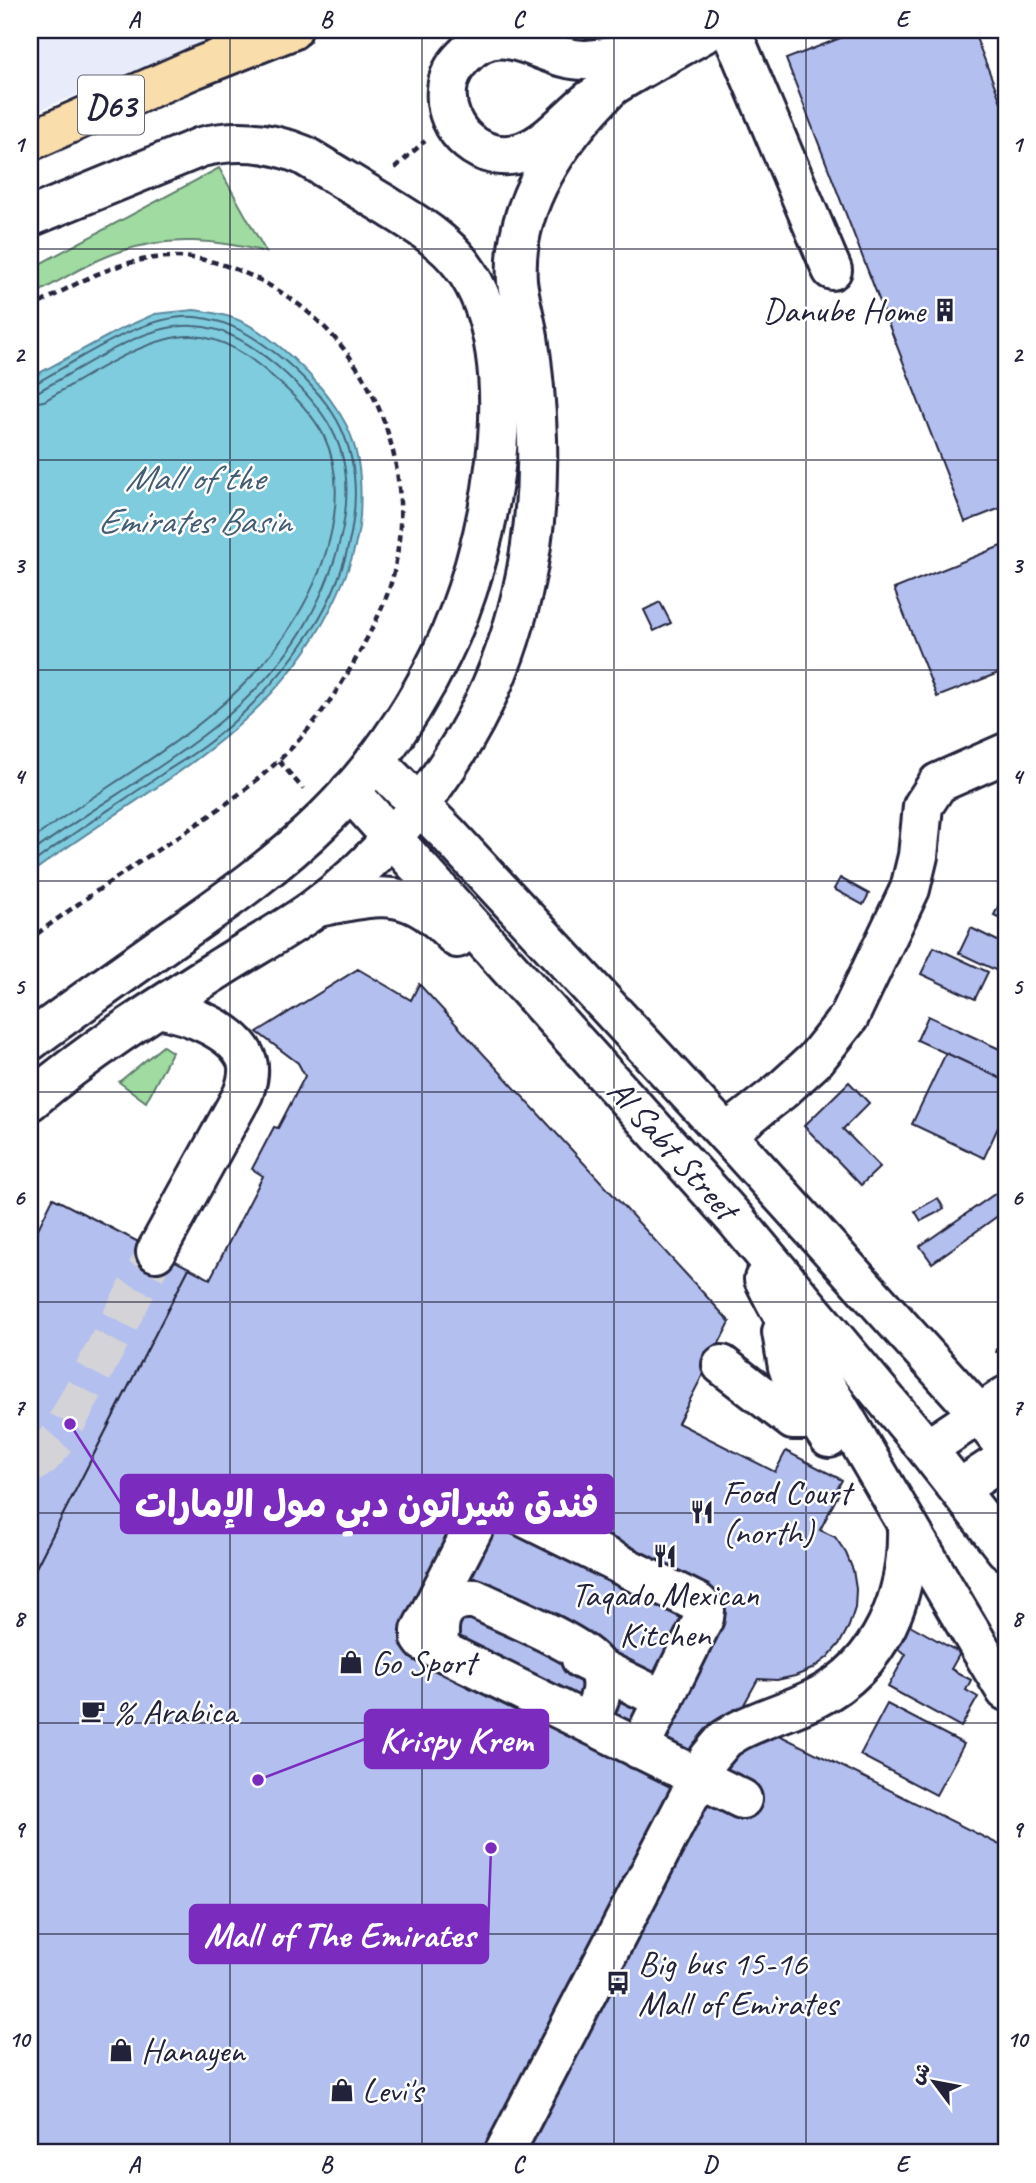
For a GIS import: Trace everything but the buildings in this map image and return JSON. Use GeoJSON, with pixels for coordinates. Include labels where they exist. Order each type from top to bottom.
{"type":"FeatureCollection","features":[{"type":"Feature","properties":{"kind":"main road","name":"D63"},"geometry":{"type":"LineString","coordinates":[[30,141],[193,69],[292,30]]}},
{"type":"Feature","properties":{"kind":"street"},"geometry":{"type":"LineString","coordinates":[[710,30],[611,87],[567,118],[536,146],[522,152],[493,154],[467,141],[450,117],[447,103],[451,74],[468,50],[481,43],[510,38],[524,41],[552,54],[582,60],[613,56],[710,30]]}},
{"type":"Feature","properties":{"kind":"street"},"geometry":{"type":"LineString","coordinates":[[731,30],[832,270]]}},
{"type":"Feature","properties":{"kind":"street"},"geometry":{"type":"LineString","coordinates":[[30,1101],[104,1044],[158,1007],[316,907],[370,861],[419,803],[464,739],[503,658],[517,615],[527,571],[537,481],[537,436],[531,360],[517,285],[520,232],[529,204],[555,153],[584,115],[611,87]]}},
{"type":"Feature","properties":{"kind":"street"},"geometry":{"type":"LineString","coordinates":[[30,217],[201,147],[221,142],[264,142],[284,147],[303,155],[422,229],[443,245],[461,264],[481,298],[494,337],[498,413],[488,512],[461,608],[442,654],[419,696],[374,761],[350,791],[292,850],[255,880],[30,1041]]}},
{"type":"Feature","properties":{"kind":"street"},"geometry":{"type":"LineString","coordinates":[[726,1134],[815,1060],[849,1017],[910,889],[918,856],[923,806],[938,782],[1006,753]]}},
{"type":"Feature","properties":{"kind":"street","name":"Al Sabt Street"},"geometry":{"type":"LineString","coordinates":[[374,761],[419,803],[726,1134],[993,1406],[1006,1449]]}},
{"type":"Feature","properties":{"kind":"street","name":"Al Sabt Street"},"geometry":{"type":"LineString","coordinates":[[350,791],[736,1220],[927,1449],[1006,1550]]}},
{"type":"Feature","properties":{"kind":"street"},"geometry":{"type":"LineString","coordinates":[[316,907],[371,897],[395,897],[413,902],[429,911],[484,967],[512,984],[528,987]]}},
{"type":"Feature","properties":{"kind":"street"},"geometry":{"type":"LineString","coordinates":[[156,1252],[243,1094],[248,1078],[247,1062],[239,1047],[227,1037],[194,1017],[158,1007]]}},
{"type":"Feature","properties":{"kind":"street"},"geometry":{"type":"LineString","coordinates":[[736,1220],[780,1312],[818,1371],[940,1585],[1006,1691]]}},
{"type":"Feature","properties":{"kind":"street"},"geometry":{"type":"LineString","coordinates":[[504,2153],[709,1763],[746,1727],[817,1698],[841,1682],[862,1662],[880,1639],[894,1612],[908,1555],[901,1514],[844,1462],[790,1376],[780,1312]]}},
{"type":"Feature","properties":{"kind":"street"},"geometry":{"type":"LineString","coordinates":[[722,1365],[793,1420],[805,1420],[814,1414]]}},
{"type":"Feature","properties":{"kind":"street"},"geometry":{"type":"LineString","coordinates":[[927,1449],[993,1406]]}},
{"type":"Feature","properties":{"kind":"street"},"geometry":{"type":"LineString","coordinates":[[959,1489],[1006,1458]]}},
{"type":"Feature","properties":{"kind":"street"},"geometry":{"type":"LineString","coordinates":[[494,1503],[691,1600],[705,1610],[704,1618],[640,1747],[448,1649],[438,1633],[439,1623],[485,1506],[494,1503]]}},
{"type":"Feature","properties":{"kind":"street"},"geometry":{"type":"LineString","coordinates":[[452,1594],[421,1630],[424,1642],[640,1747],[709,1763]]}},
{"type":"Feature","properties":{"kind":"street"},"geometry":{"type":"LineString","coordinates":[[452,1594],[663,1700]]}},
{"type":"Feature","properties":{"kind":"street"},"geometry":{"type":"LineString","coordinates":[[589,1721],[600,1697],[601,1676],[596,1666]]}},
{"type":"Feature","properties":{"kind":"path"},"geometry":{"type":"LineString","coordinates":[[30,309],[94,274],[119,264],[146,259],[200,259],[226,266],[277,289],[323,325],[342,346],[373,394],[393,449],[401,506],[396,564],[383,602],[348,674],[300,739],[242,794],[89,895],[30,939]]}},
{"type":"Feature","properties":{"kind":"path"},"geometry":{"type":"LineString","coordinates":[[995,1351],[1006,1349]]}},
{"type":"Feature","properties":{"kind":"shaded area"},"geometry":{"type":"Polygon","coordinates":[[[30,30],[236,30],[30,114],[30,30]]]}},
{"type":"Feature","properties":{"kind":"green space"},"geometry":{"type":"Polygon","coordinates":[[[219,168],[266,252],[194,241],[140,246],[98,260],[30,297],[30,269],[219,168]]]}},
{"type":"Feature","properties":{"kind":"green space"},"geometry":{"type":"Polygon","coordinates":[[[163,1046],[172,1052],[146,1102],[119,1082],[163,1046]]]}},
{"type":"Feature","properties":{"kind":"water","name":"Mall of the Emirates Basin"},"geometry":{"type":"Polygon","coordinates":[[[194,310],[230,317],[261,332],[292,357],[340,414],[356,450],[360,476],[360,516],[354,551],[332,606],[305,652],[273,692],[237,727],[198,758],[30,874],[30,378],[119,330],[155,314],[194,310]]]}},
{"type":"Feature","properties":{"kind":"tunnel"},"geometry":{"type":"LineString","coordinates":[[30,1465],[42,1457],[58,1439],[156,1252]]}},
{"type":"Feature","properties":{"kind":"place","name":"Danube Home"},"geometry":{"type":"Point","coordinates":[945,310]}},
{"type":"Feature","properties":{"kind":"place","name":"فندق شيراتون دبي مول الإمارات"},"geometry":{"type":"Point","coordinates":[70,1424]}},
{"type":"Feature","properties":{"kind":"place","name":"Food Court (north)"},"geometry":{"type":"Point","coordinates":[702,1512]}},
{"type":"Feature","properties":{"kind":"place","name":"Taqado Mexican Kitchen"},"geometry":{"type":"Point","coordinates":[665,1556]}},
{"type":"Feature","properties":{"kind":"place","name":"Go Sport"},"geometry":{"type":"Point","coordinates":[351,1662]}},
{"type":"Feature","properties":{"kind":"place","name":"% Arabica"},"geometry":{"type":"Point","coordinates":[93,1711]}},
{"type":"Feature","properties":{"kind":"place","name":"Krispy Krem"},"geometry":{"type":"Point","coordinates":[258,1780]}},
{"type":"Feature","properties":{"kind":"place","name":"Mall of The Emirates"},"geometry":{"type":"Point","coordinates":[491,1848]}},
{"type":"Feature","properties":{"kind":"place","name":"Big bus 15-16 Mall of Emirates"},"geometry":{"type":"Point","coordinates":[618,1983]}},
{"type":"Feature","properties":{"kind":"place","name":"Hanayen"},"geometry":{"type":"Point","coordinates":[121,2050]}},
{"type":"Feature","properties":{"kind":"place","name":"Levi's"},"geometry":{"type":"Point","coordinates":[342,2090]}}]}
